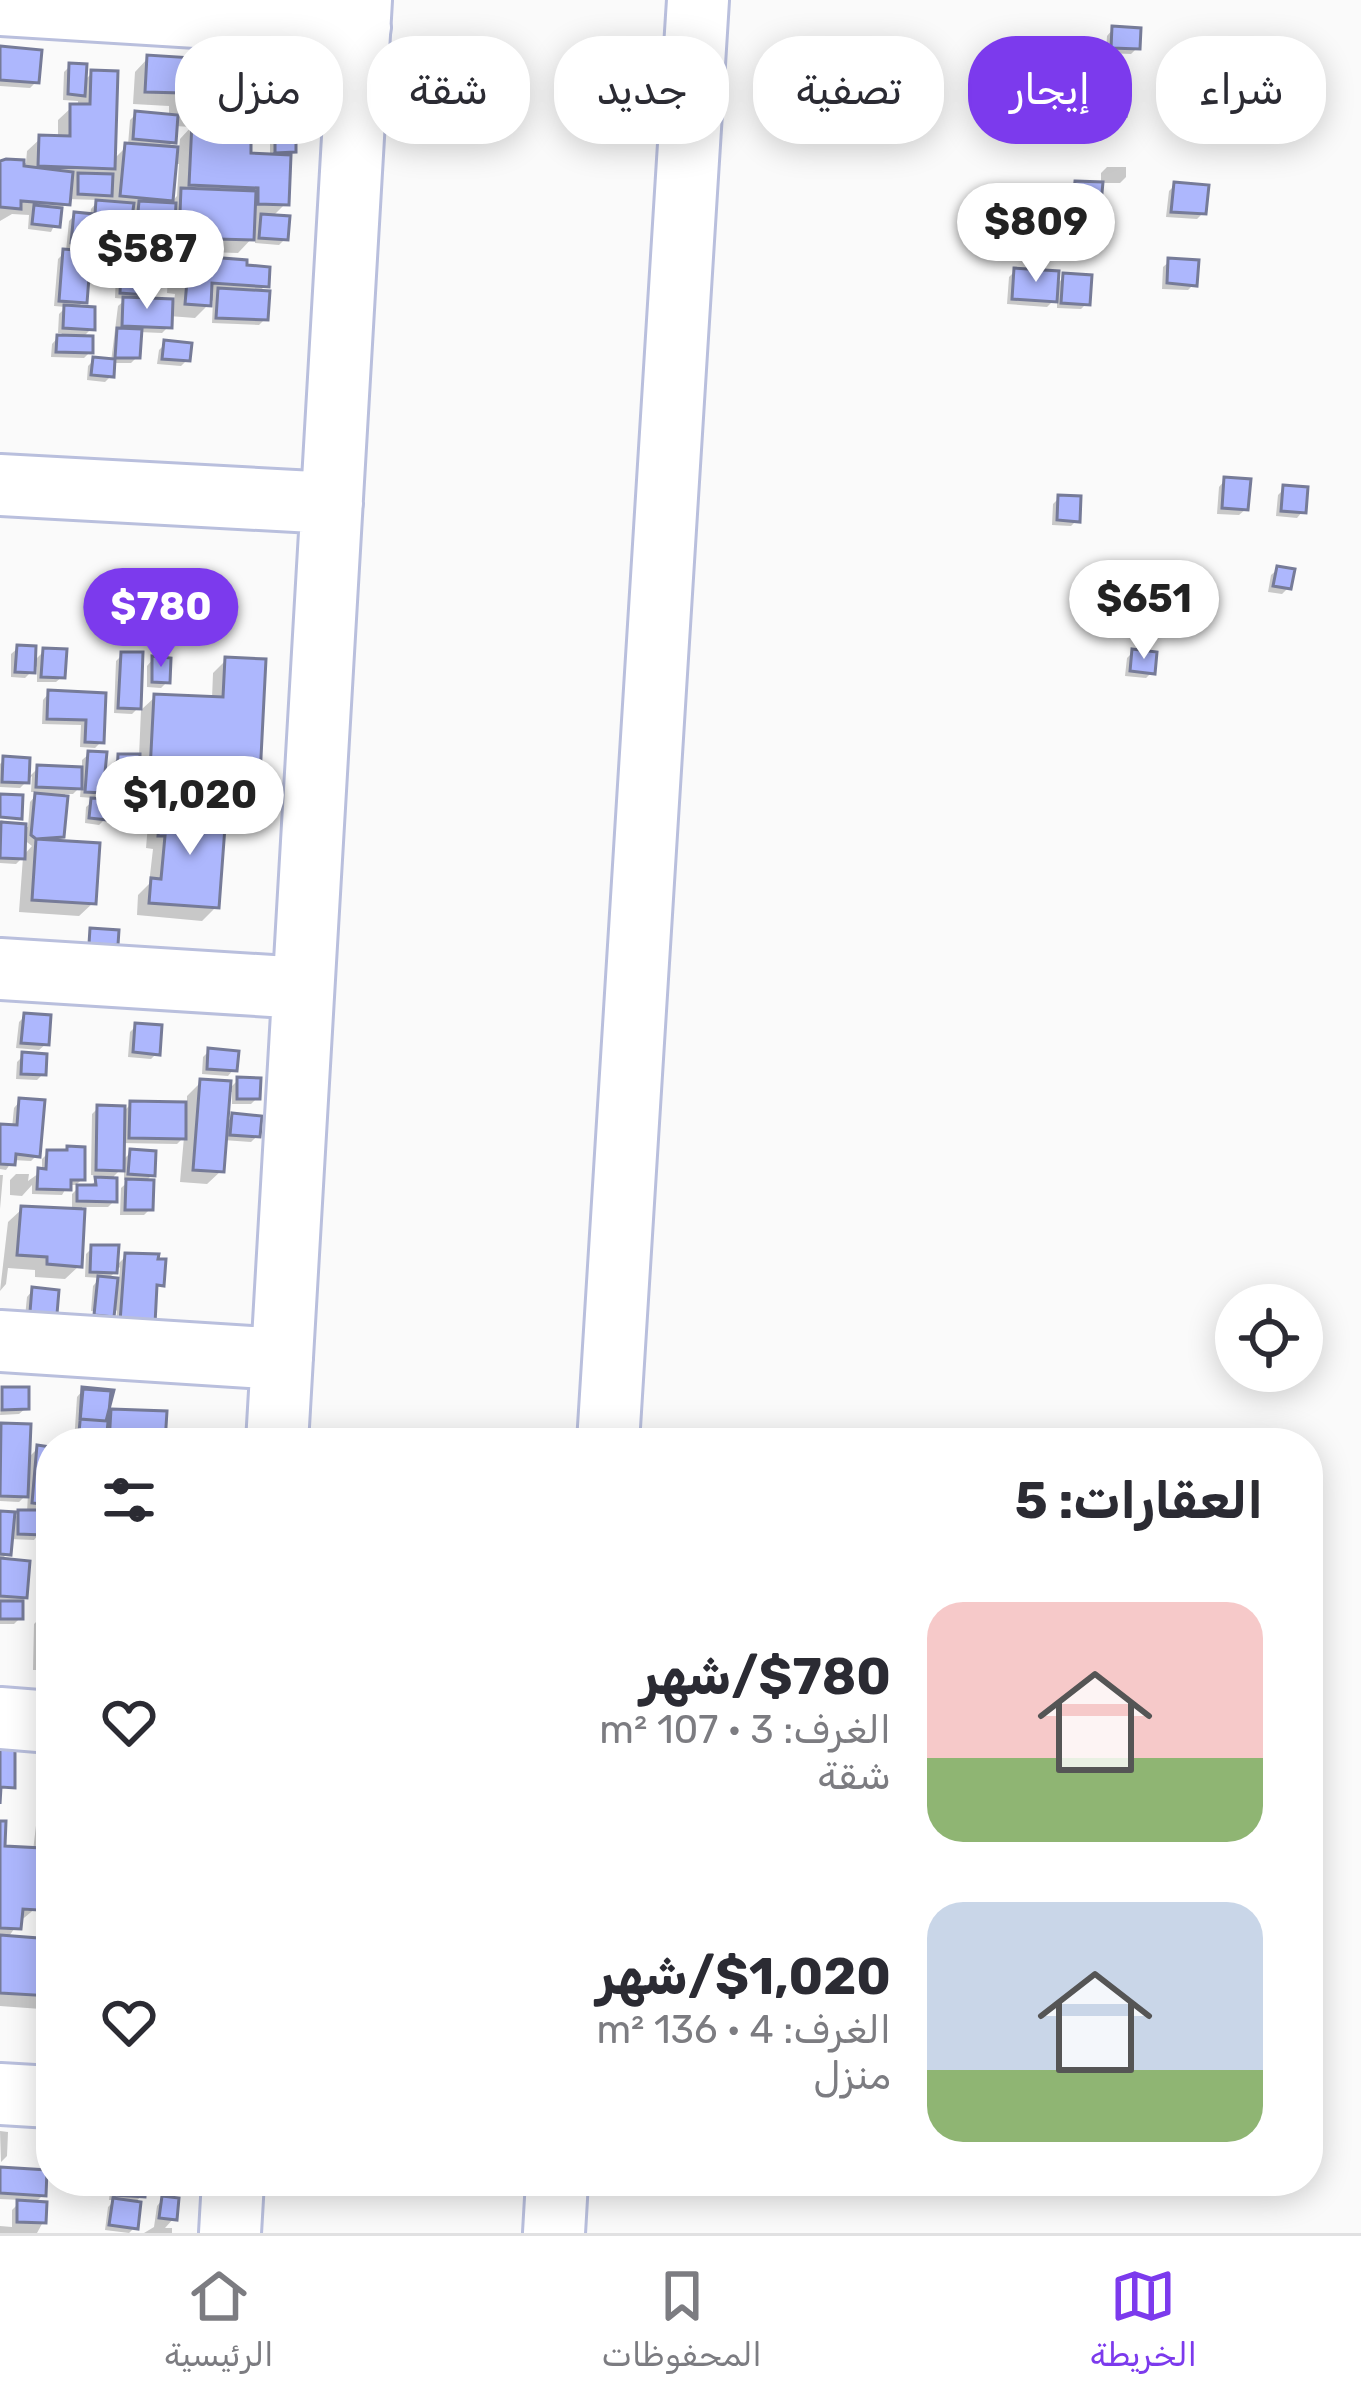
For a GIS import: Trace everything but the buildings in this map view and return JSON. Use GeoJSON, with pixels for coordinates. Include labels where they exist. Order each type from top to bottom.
{"type":"FeatureCollection","features":[{"type":"Feature","properties":{"kind":"street"},"geometry":{"type":"LineString","coordinates":[[609,1428],[698,0]]}},
{"type":"Feature","properties":{"kind":"street"},"geometry":{"type":"LineString","coordinates":[[0,5],[360,14],[278,1428]]}},
{"type":"Feature","properties":{"kind":"street"},"geometry":{"type":"LineString","coordinates":[[0,484],[332,503]]}},
{"type":"Feature","properties":{"kind":"street"},"geometry":{"type":"LineString","coordinates":[[0,969],[303,988]]}},
{"type":"Feature","properties":{"kind":"street"},"geometry":{"type":"LineString","coordinates":[[0,1341],[282,1359]]}},
{"type":"Feature","properties":{"kind":"street"},"geometry":{"type":"LineString","coordinates":[[0,1718],[36,1721]]}},
{"type":"Feature","properties":{"kind":"street"},"geometry":{"type":"LineString","coordinates":[[0,2094],[36,2096]]}},
{"type":"Feature","properties":{"kind":"street"},"geometry":{"type":"LineString","coordinates":[[230,2233],[232,2196]]}},
{"type":"Feature","properties":{"kind":"street"},"geometry":{"type":"LineString","coordinates":[[554,2233],[556,2196]]}}]}
